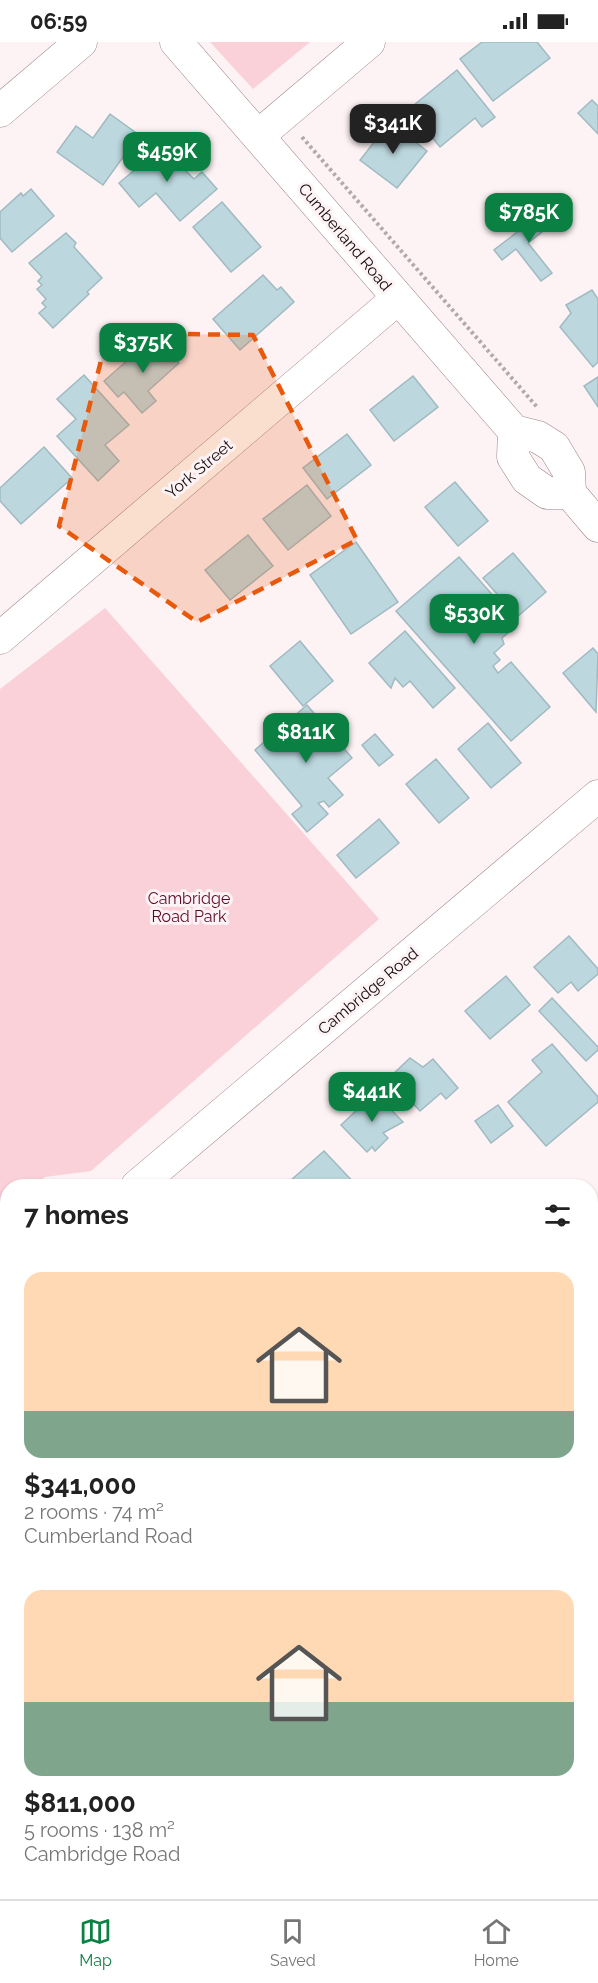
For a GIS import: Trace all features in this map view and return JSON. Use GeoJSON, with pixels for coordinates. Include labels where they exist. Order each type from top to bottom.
{"type":"FeatureCollection","features":[{"type":"Feature","properties":{"kind":"street"},"geometry":{"type":"LineString","coordinates":[[0,111],[81,42]]}},
{"type":"Feature","properties":{"kind":"street","name":"Cumberland Road"},"geometry":{"type":"LineString","coordinates":[[176,42],[514,431],[538,437],[554,447],[568,472],[570,493],[598,526]]}},
{"type":"Feature","properties":{"kind":"street"},"geometry":{"type":"LineString","coordinates":[[258,136],[369,42]]}},
{"type":"Feature","properties":{"kind":"street","name":"York Street"},"geometry":{"type":"LineString","coordinates":[[0,638],[397,299]]}},
{"type":"Feature","properties":{"kind":"street","name":"Cambridge Road"},"geometry":{"type":"LineString","coordinates":[[145,1179],[598,796]]}},
{"type":"Feature","properties":{"kind":"path"},"geometry":{"type":"LineString","coordinates":[[299,134],[543,414]]}},
{"type":"Feature","properties":{"kind":"highlighted area"},"geometry":{"type":"Polygon","coordinates":[[[108,333],[253,335],[357,540],[197,622],[59,526],[108,333]]]}},
{"type":"Feature","properties":{"kind":"green space"},"geometry":{"type":"Polygon","coordinates":[[[210,42],[310,42],[253,89],[210,42]]]}},
{"type":"Feature","properties":{"kind":"green space","name":"Cambridge Road Park"},"geometry":{"type":"Polygon","coordinates":[[[105,608],[379,919],[91,1171],[43,1179],[0,1179],[0,689],[105,608]]]}},
{"type":"Feature","properties":{"kind":"building"},"geometry":{"type":"Polygon","coordinates":[[[482,42],[537,42],[550,58],[493,101],[460,59],[482,42]]]}},
{"type":"Feature","properties":{"kind":"building"},"geometry":{"type":"Polygon","coordinates":[[[457,70],[495,117],[482,127],[475,118],[440,147],[409,109],[457,70]]]}},
{"type":"Feature","properties":{"kind":"building"},"geometry":{"type":"Polygon","coordinates":[[[592,100],[598,106],[598,134],[578,113],[592,100]]]}},
{"type":"Feature","properties":{"kind":"building"},"geometry":{"type":"Polygon","coordinates":[[[110,114],[139,135],[103,185],[57,152],[76,126],[93,138],[110,114]]]}},
{"type":"Feature","properties":{"kind":"building"},"geometry":{"type":"Polygon","coordinates":[[[390,122],[427,151],[397,188],[360,160],[390,122]]]}},
{"type":"Feature","properties":{"kind":"building"},"geometry":{"type":"Polygon","coordinates":[[[158,143],[194,179],[202,172],[217,189],[180,221],[156,193],[139,207],[119,183],[137,168],[134,164],[158,143]]]}},
{"type":"Feature","properties":{"kind":"building"},"geometry":{"type":"Polygon","coordinates":[[[31,189],[54,216],[12,252],[0,238],[0,212],[21,193],[23,196],[31,189]]]}},
{"type":"Feature","properties":{"kind":"building"},"geometry":{"type":"Polygon","coordinates":[[[222,202],[261,247],[231,272],[193,227],[222,202]]]}},
{"type":"Feature","properties":{"kind":"building"},"geometry":{"type":"Polygon","coordinates":[[[547,209],[556,221],[528,243],[552,273],[541,281],[516,249],[502,260],[494,250],[547,209]]]}},
{"type":"Feature","properties":{"kind":"building"},"geometry":{"type":"Polygon","coordinates":[[[66,233],[76,243],[74,247],[102,278],[87,292],[89,294],[53,328],[39,313],[46,307],[42,303],[46,299],[37,289],[42,285],[38,281],[42,277],[29,263],[66,233]]]}},
{"type":"Feature","properties":{"kind":"building"},"geometry":{"type":"Polygon","coordinates":[[[263,275],[277,290],[281,287],[294,302],[240,350],[213,319],[263,275]]]}},
{"type":"Feature","properties":{"kind":"building"},"geometry":{"type":"Polygon","coordinates":[[[592,290],[598,299],[598,362],[593,367],[560,327],[571,313],[566,305],[592,290]]]}},
{"type":"Feature","properties":{"kind":"building"},"geometry":{"type":"Polygon","coordinates":[[[155,336],[179,363],[148,391],[156,401],[142,413],[124,392],[118,397],[104,381],[155,336]]]}},
{"type":"Feature","properties":{"kind":"building"},"geometry":{"type":"Polygon","coordinates":[[[84,375],[129,425],[105,445],[119,461],[98,481],[57,436],[76,419],[57,399],[84,375]]]}},
{"type":"Feature","properties":{"kind":"building"},"geometry":{"type":"Polygon","coordinates":[[[413,376],[438,407],[394,441],[370,410],[413,376]]]}},
{"type":"Feature","properties":{"kind":"building"},"geometry":{"type":"Polygon","coordinates":[[[598,377],[598,407],[584,386],[598,377]]]}},
{"type":"Feature","properties":{"kind":"building"},"geometry":{"type":"Polygon","coordinates":[[[347,434],[371,465],[327,499],[303,468],[347,434]]]}},
{"type":"Feature","properties":{"kind":"building"},"geometry":{"type":"Polygon","coordinates":[[[44,447],[72,478],[21,524],[0,501],[0,488],[44,447]]]}},
{"type":"Feature","properties":{"kind":"building"},"geometry":{"type":"Polygon","coordinates":[[[455,482],[488,521],[458,546],[425,507],[455,482]]]}},
{"type":"Feature","properties":{"kind":"building"},"geometry":{"type":"Polygon","coordinates":[[[307,485],[331,516],[288,550],[263,519],[307,485]]]}},
{"type":"Feature","properties":{"kind":"building"},"geometry":{"type":"Polygon","coordinates":[[[248,535],[273,566],[230,600],[205,570],[248,535]]]}},
{"type":"Feature","properties":{"kind":"building"},"geometry":{"type":"Polygon","coordinates":[[[356,542],[398,602],[351,634],[310,575],[356,542]]]}},
{"type":"Feature","properties":{"kind":"building"},"geometry":{"type":"Polygon","coordinates":[[[513,553],[546,592],[517,617],[483,578],[513,553]]]}},
{"type":"Feature","properties":{"kind":"building"},"geometry":{"type":"Polygon","coordinates":[[[459,557],[518,624],[502,638],[504,644],[494,653],[500,660],[493,666],[498,673],[511,662],[550,707],[511,741],[396,611],[459,557]]]}},
{"type":"Feature","properties":{"kind":"building"},"geometry":{"type":"Polygon","coordinates":[[[405,631],[455,688],[433,708],[410,681],[403,687],[395,678],[391,688],[369,663],[405,631]]]}},
{"type":"Feature","properties":{"kind":"building"},"geometry":{"type":"Polygon","coordinates":[[[300,641],[333,681],[303,706],[270,666],[300,641]]]}},
{"type":"Feature","properties":{"kind":"building"},"geometry":{"type":"Polygon","coordinates":[[[593,648],[598,654],[596,712],[563,673],[593,648]]]}},
{"type":"Feature","properties":{"kind":"building"},"geometry":{"type":"Polygon","coordinates":[[[307,705],[352,758],[328,778],[343,795],[329,807],[324,801],[318,803],[328,814],[307,832],[292,814],[302,806],[255,750],[307,705]]]}},
{"type":"Feature","properties":{"kind":"building"},"geometry":{"type":"Polygon","coordinates":[[[488,723],[521,763],[491,788],[458,749],[488,723]]]}},
{"type":"Feature","properties":{"kind":"building"},"geometry":{"type":"Polygon","coordinates":[[[375,734],[393,755],[379,766],[362,745],[375,734]]]}},
{"type":"Feature","properties":{"kind":"building"},"geometry":{"type":"Polygon","coordinates":[[[436,759],[469,798],[439,823],[406,784],[436,759]]]}},
{"type":"Feature","properties":{"kind":"building"},"geometry":{"type":"Polygon","coordinates":[[[379,819],[399,843],[356,878],[337,855],[379,819]]]}},
{"type":"Feature","properties":{"kind":"building"},"geometry":{"type":"Polygon","coordinates":[[[569,936],[598,969],[598,974],[578,991],[571,982],[558,993],[534,967],[569,936]]]}},
{"type":"Feature","properties":{"kind":"building"},"geometry":{"type":"Polygon","coordinates":[[[506,976],[530,1005],[490,1039],[465,1011],[506,976]]]}},
{"type":"Feature","properties":{"kind":"building"},"geometry":{"type":"Polygon","coordinates":[[[552,998],[598,1047],[598,1050],[586,1061],[539,1011],[552,998]]]}},
{"type":"Feature","properties":{"kind":"building"},"geometry":{"type":"Polygon","coordinates":[[[552,1044],[598,1097],[598,1102],[546,1146],[508,1102],[542,1072],[532,1060],[552,1044]]]}},
{"type":"Feature","properties":{"kind":"building"},"geometry":{"type":"Polygon","coordinates":[[[410,1058],[423,1067],[433,1059],[458,1088],[446,1099],[441,1093],[420,1111],[389,1078],[410,1058]]]}},
{"type":"Feature","properties":{"kind":"building"},"geometry":{"type":"Polygon","coordinates":[[[375,1093],[403,1122],[383,1133],[388,1138],[375,1151],[372,1147],[367,1152],[341,1125],[375,1093]]]}},
{"type":"Feature","properties":{"kind":"building"},"geometry":{"type":"Polygon","coordinates":[[[498,1105],[513,1126],[491,1143],[475,1121],[498,1105]]]}},
{"type":"Feature","properties":{"kind":"building"},"geometry":{"type":"Polygon","coordinates":[[[324,1151],[350,1179],[292,1179],[324,1151]]]}}]}
